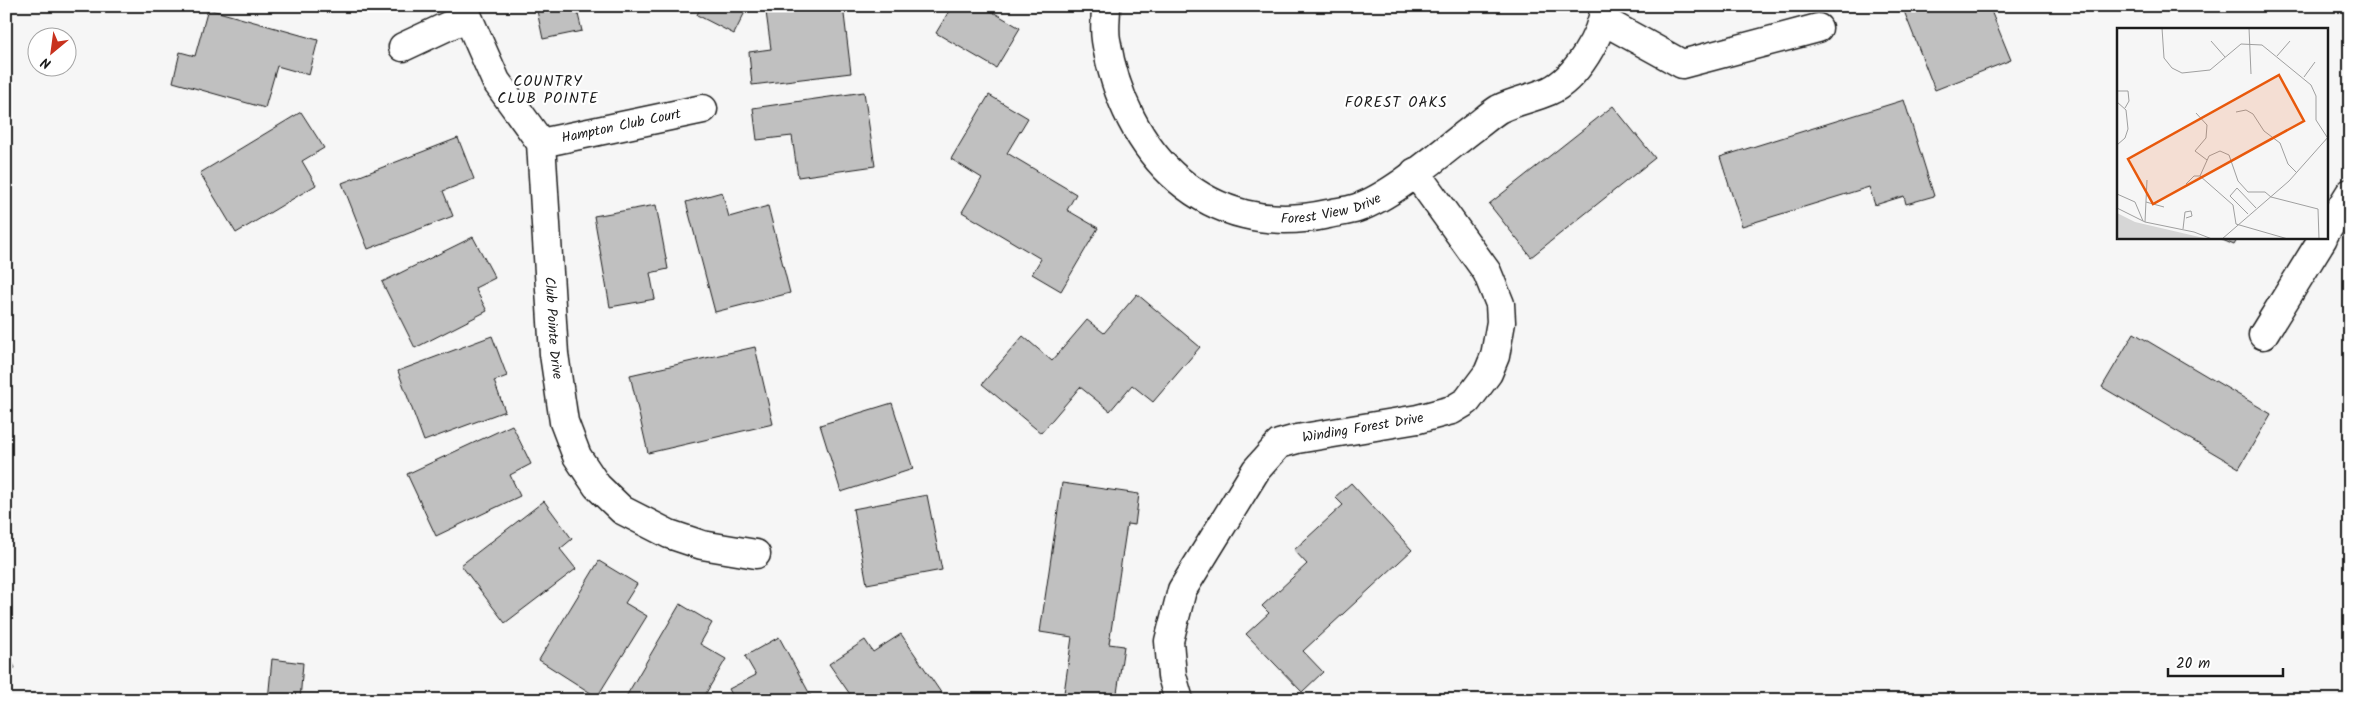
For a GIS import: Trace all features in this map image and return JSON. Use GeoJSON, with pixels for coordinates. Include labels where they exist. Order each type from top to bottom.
{"type":"FeatureCollection","features":[{"type":"Feature","properties":{"kind":"street","name":"Forest View Drive"},"geometry":{"type":"LineString","coordinates":[[1106,6],[1106,39],[1116,82],[1141,138],[1163,166],[1204,199],[1236,214],[1270,220],[1305,219],[1357,208],[1388,192],[1500,109],[1551,91],[1564,81],[1587,54],[1604,14]]}},
{"type":"Feature","properties":{"kind":"street"},"geometry":{"type":"LineString","coordinates":[[403,47],[465,12],[496,81],[541,142]]}},
{"type":"Feature","properties":{"kind":"street"},"geometry":{"type":"LineString","coordinates":[[1604,14],[1682,64],[1818,28]]}},
{"type":"Feature","properties":{"kind":"street","name":"Hampton Club Court"},"geometry":{"type":"LineString","coordinates":[[541,142],[703,109]]}},
{"type":"Feature","properties":{"kind":"street","name":"Club Pointe Drive"},"geometry":{"type":"LineString","coordinates":[[541,142],[554,354],[564,422],[577,456],[597,486],[622,510],[669,534],[702,545],[756,554]]}},
{"type":"Feature","properties":{"kind":"street","name":"Winding Forest Drive"},"geometry":{"type":"LineString","coordinates":[[1180,700],[1172,676],[1169,641],[1182,590],[1256,470],[1280,444],[1296,439],[1418,419],[1452,410],[1467,401],[1488,373],[1495,356],[1500,330],[1500,304],[1487,272],[1415,172]]}},
{"type":"Feature","properties":{"kind":"street"},"geometry":{"type":"LineString","coordinates":[[2328,228],[2350,193]]}},
{"type":"Feature","properties":{"kind":"street"},"geometry":{"type":"LineString","coordinates":[[2263,336],[2322,239]]}},
{"type":"Feature","properties":{"kind":"building"},"geometry":{"type":"Polygon","coordinates":[[[536,6],[576,6],[582,31],[543,39],[536,6]]]}},
{"type":"Feature","properties":{"kind":"building"},"geometry":{"type":"Polygon","coordinates":[[[701,6],[748,6],[734,34],[697,15],[701,6]]]}},
{"type":"Feature","properties":{"kind":"building"},"geometry":{"type":"Polygon","coordinates":[[[810,6],[843,6],[851,73],[752,85],[749,52],[771,49],[766,12],[810,6]]]}},
{"type":"Feature","properties":{"kind":"building"},"geometry":{"type":"Polygon","coordinates":[[[952,6],[987,6],[986,8],[1020,28],[996,68],[936,33],[952,6]]]}},
{"type":"Feature","properties":{"kind":"building"},"geometry":{"type":"Polygon","coordinates":[[[1902,6],[1989,6],[2011,60],[1935,90],[1902,6]]]}},
{"type":"Feature","properties":{"kind":"building"},"geometry":{"type":"Polygon","coordinates":[[[208,9],[318,40],[309,75],[277,66],[265,108],[173,82],[180,52],[195,56],[208,9]]]}},
{"type":"Feature","properties":{"kind":"building"},"geometry":{"type":"Polygon","coordinates":[[[864,92],[875,166],[798,177],[792,136],[757,140],[753,108],[864,92]]]}},
{"type":"Feature","properties":{"kind":"building"},"geometry":{"type":"Polygon","coordinates":[[[989,95],[1028,118],[1007,153],[1076,194],[1067,210],[1098,228],[1061,291],[1032,274],[1041,259],[962,212],[982,178],[951,159],[989,95]]]}},
{"type":"Feature","properties":{"kind":"building"},"geometry":{"type":"Polygon","coordinates":[[[1904,100],[1934,196],[1906,204],[1904,196],[1875,205],[1869,187],[1742,226],[1720,157],[1904,100]]]}},
{"type":"Feature","properties":{"kind":"building"},"geometry":{"type":"Polygon","coordinates":[[[1613,106],[1655,158],[1531,257],[1489,204],[1613,106]]]}},
{"type":"Feature","properties":{"kind":"building"},"geometry":{"type":"Polygon","coordinates":[[[301,112],[324,148],[302,161],[316,185],[236,233],[200,173],[301,112]]]}},
{"type":"Feature","properties":{"kind":"building"},"geometry":{"type":"Polygon","coordinates":[[[458,138],[474,179],[443,191],[453,216],[368,249],[342,183],[458,138]]]}},
{"type":"Feature","properties":{"kind":"building"},"geometry":{"type":"Polygon","coordinates":[[[722,192],[729,217],[768,206],[790,293],[715,312],[686,202],[722,192]]]}},
{"type":"Feature","properties":{"kind":"building"},"geometry":{"type":"Polygon","coordinates":[[[656,205],[668,269],[650,273],[655,299],[610,307],[594,216],[656,205]]]}},
{"type":"Feature","properties":{"kind":"building"},"geometry":{"type":"Polygon","coordinates":[[[473,237],[495,278],[475,288],[487,311],[415,348],[382,282],[473,237]]]}},
{"type":"Feature","properties":{"kind":"building"},"geometry":{"type":"Polygon","coordinates":[[[2220,239],[2237,239],[2234,245],[2220,239]]]}},
{"type":"Feature","properties":{"kind":"building"},"geometry":{"type":"Polygon","coordinates":[[[1137,294],[1200,347],[1153,402],[1132,385],[1110,411],[1080,387],[1041,433],[982,384],[1023,336],[1052,361],[1087,320],[1104,333],[1137,294]]]}},
{"type":"Feature","properties":{"kind":"building"},"geometry":{"type":"Polygon","coordinates":[[[2134,333],[2271,414],[2239,468],[2102,387],[2134,333]]]}},
{"type":"Feature","properties":{"kind":"building"},"geometry":{"type":"Polygon","coordinates":[[[492,336],[507,376],[494,381],[505,411],[424,441],[398,371],[492,336]]]}},
{"type":"Feature","properties":{"kind":"building"},"geometry":{"type":"Polygon","coordinates":[[[755,347],[773,424],[648,453],[630,375],[755,347]]]}},
{"type":"Feature","properties":{"kind":"building"},"geometry":{"type":"Polygon","coordinates":[[[892,403],[913,469],[841,492],[820,425],[892,403]]]}},
{"type":"Feature","properties":{"kind":"building"},"geometry":{"type":"Polygon","coordinates":[[[512,425],[531,464],[510,475],[520,496],[436,536],[407,474],[512,425]]]}},
{"type":"Feature","properties":{"kind":"building"},"geometry":{"type":"Polygon","coordinates":[[[1062,483],[1139,494],[1135,525],[1127,524],[1109,644],[1124,646],[1116,700],[1063,700],[1072,637],[1040,632],[1062,483]]]}},
{"type":"Feature","properties":{"kind":"building"},"geometry":{"type":"Polygon","coordinates":[[[1351,483],[1412,550],[1303,651],[1323,672],[1302,692],[1246,634],[1269,613],[1262,606],[1307,564],[1294,550],[1343,505],[1335,497],[1351,483]]]}},
{"type":"Feature","properties":{"kind":"building"},"geometry":{"type":"Polygon","coordinates":[[[927,495],[942,570],[867,584],[853,509],[927,495]]]}},
{"type":"Feature","properties":{"kind":"building"},"geometry":{"type":"Polygon","coordinates":[[[544,501],[572,539],[560,549],[576,569],[505,623],[461,565],[544,501]]]}},
{"type":"Feature","properties":{"kind":"building"},"geometry":{"type":"Polygon","coordinates":[[[599,561],[637,584],[625,603],[647,616],[597,697],[539,660],[599,561]]]}},
{"type":"Feature","properties":{"kind":"building"},"geometry":{"type":"Polygon","coordinates":[[[680,604],[712,623],[700,644],[726,659],[702,700],[624,700],[680,604]]]}},
{"type":"Feature","properties":{"kind":"building"},"geometry":{"type":"Polygon","coordinates":[[[901,634],[946,700],[854,700],[829,664],[865,640],[873,652],[901,634]]]}},
{"type":"Feature","properties":{"kind":"building"},"geometry":{"type":"Polygon","coordinates":[[[779,637],[813,700],[735,700],[729,689],[756,675],[745,656],[779,637]]]}},
{"type":"Feature","properties":{"kind":"building"},"geometry":{"type":"Polygon","coordinates":[[[6,648],[15,668],[6,672],[6,648]]]}},
{"type":"Feature","properties":{"kind":"building"},"geometry":{"type":"Polygon","coordinates":[[[272,659],[303,663],[300,700],[268,700],[272,659]]]}},
{"type":"Feature","properties":{"kind":"district","name":"COUNTRY CLUB POINTE"},"geometry":{"type":"Point","coordinates":[548,90]}},
{"type":"Feature","properties":{"kind":"district","name":"FOREST OAKS"},"geometry":{"type":"Point","coordinates":[1396,103]}}]}
